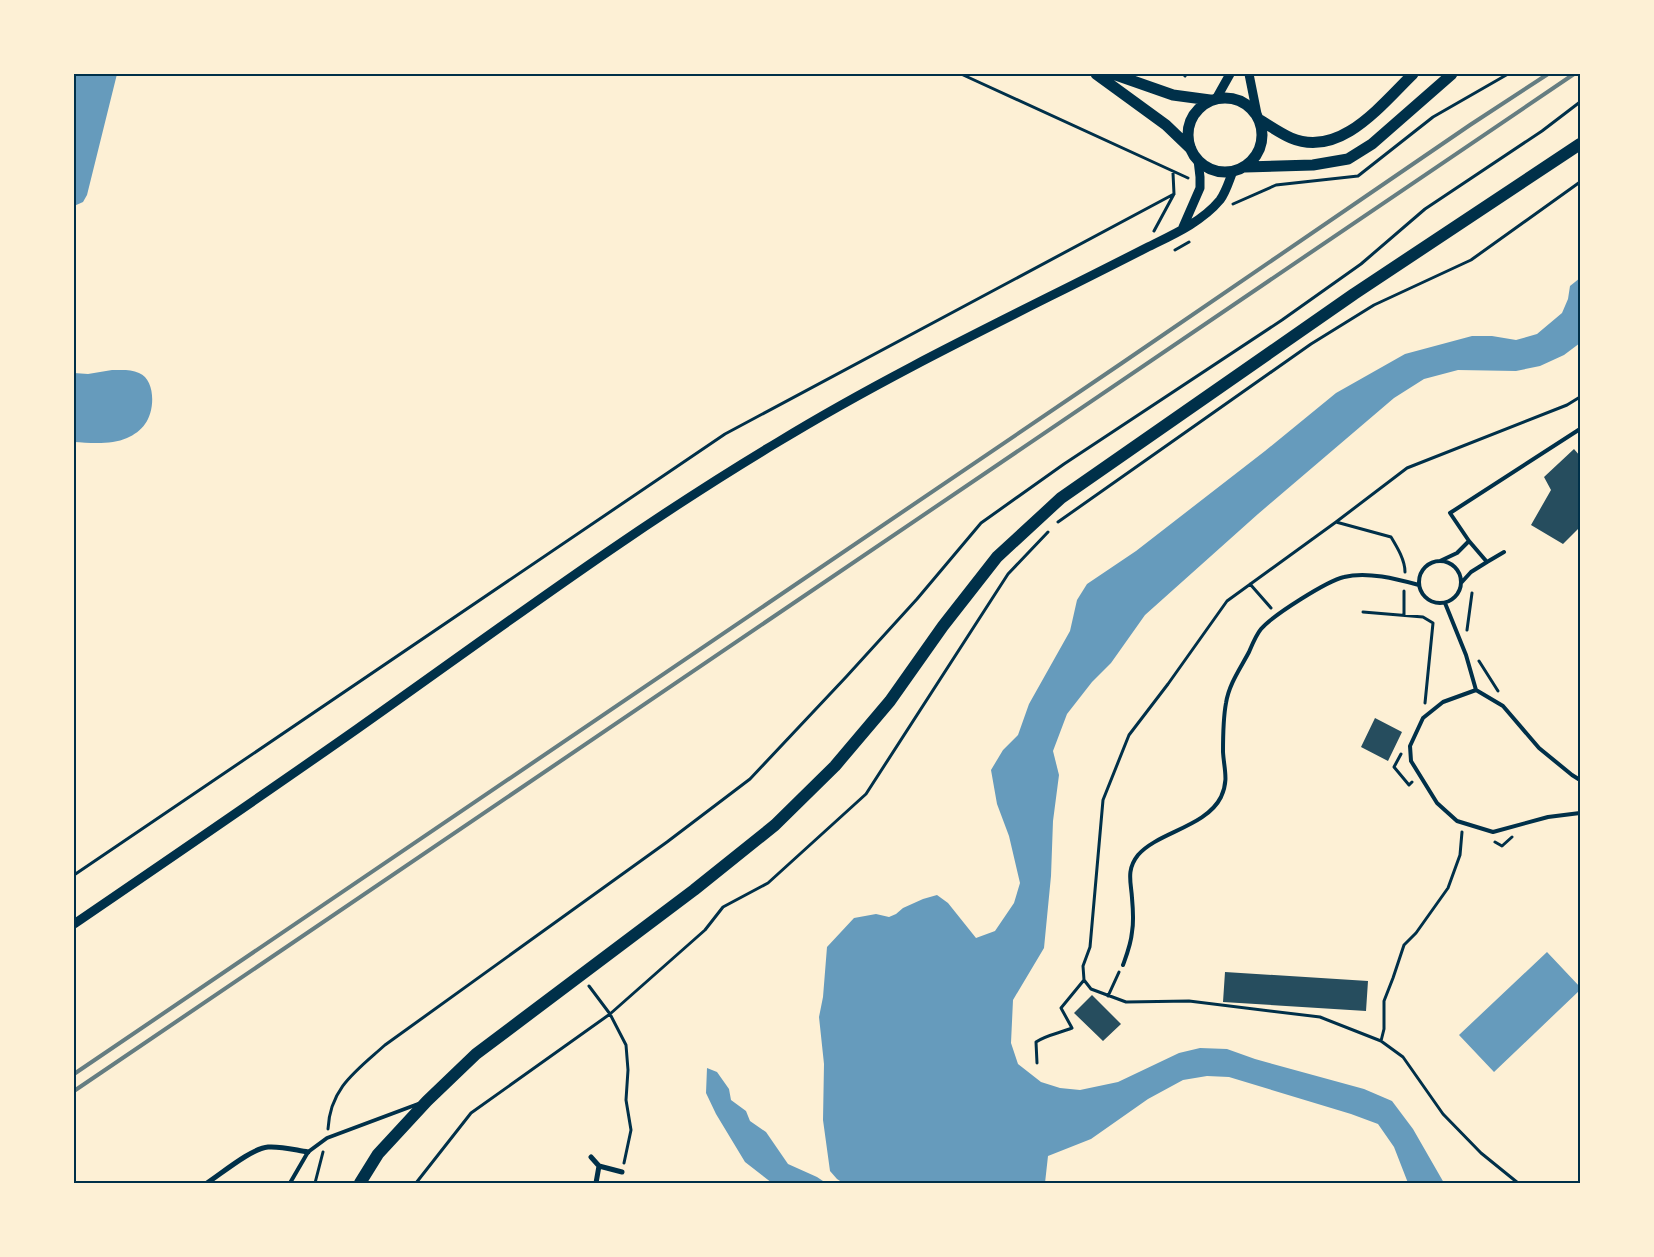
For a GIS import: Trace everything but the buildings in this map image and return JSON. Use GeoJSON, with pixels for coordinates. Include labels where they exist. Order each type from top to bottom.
{"type":"FeatureCollection","features":[{"type":"Feature","properties":{"kind":"highway"},"geometry":{"type":"LineString","coordinates":[[360,1183],[378,1154],[427,1101],[476,1054],[694,890],[767,831],[835,766],[890,701],[943,626],[997,557],[1061,498],[1354,294],[1580,144]]}},
{"type":"Feature","properties":{"kind":"main road"},"geometry":{"type":"LineString","coordinates":[[1096,74],[1166,125],[1191,149],[1198,160],[1206,167],[1218,172],[1233,171],[1245,166],[1255,158],[1261,147],[1263,133],[1259,117]]}},
{"type":"Feature","properties":{"kind":"main road"},"geometry":{"type":"LineString","coordinates":[[1113,74],[1173,95],[1213,100]]}},
{"type":"Feature","properties":{"kind":"main road"},"geometry":{"type":"LineString","coordinates":[[1191,149],[1188,129],[1192,117],[1200,107],[1213,100],[1222,97],[1236,98],[1248,104],[1259,117],[1290,138],[1304,142],[1319,142],[1333,139],[1360,125],[1413,74]]}},
{"type":"Feature","properties":{"kind":"main road"},"geometry":{"type":"LineString","coordinates":[[1245,166],[1313,165],[1348,158],[1372,144],[1452,74]]}},
{"type":"Feature","properties":{"kind":"street"},"geometry":{"type":"LineString","coordinates":[[1213,100],[1230,74]]}},
{"type":"Feature","properties":{"kind":"street"},"geometry":{"type":"LineString","coordinates":[[1249,74],[1259,117]]}},
{"type":"Feature","properties":{"kind":"street"},"geometry":{"type":"LineString","coordinates":[[1183,228],[1200,188],[1198,160]]}},
{"type":"Feature","properties":{"kind":"street"},"geometry":{"type":"LineString","coordinates":[[74,924],[238,812],[588,566],[689,498],[770,446],[886,381],[1183,228],[1207,213],[1219,200],[1225,192],[1233,171]]}},
{"type":"Feature","properties":{"kind":"street"},"geometry":{"type":"LineString","coordinates":[[207,1183],[251,1154],[266,1147],[308,1152]]}},
{"type":"Feature","properties":{"kind":"street"},"geometry":{"type":"LineString","coordinates":[[591,1157],[599,1166],[622,1172]]}},
{"type":"Feature","properties":{"kind":"street"},"geometry":{"type":"LineString","coordinates":[[596,1183],[599,1166]]}},
{"type":"Feature","properties":{"kind":"lane"},"geometry":{"type":"LineString","coordinates":[[1487,562],[1469,541],[1450,513],[1580,429]]}},
{"type":"Feature","properties":{"kind":"lane"},"geometry":{"type":"LineString","coordinates":[[1440,561],[1456,553],[1469,541]]}},
{"type":"Feature","properties":{"kind":"lane"},"geometry":{"type":"LineString","coordinates":[[1461,583],[1458,570],[1447,562],[1440,561],[1432,562],[1426,566],[1419,578],[1419,585],[1425,598],[1438,603],[1444,603],[1456,596],[1461,583],[1471,572],[1504,552]]}},
{"type":"Feature","properties":{"kind":"lane"},"geometry":{"type":"LineString","coordinates":[[1123,965],[1130,947],[1132,932],[1132,896],[1129,882],[1131,868],[1138,855],[1149,846],[1210,811],[1220,798],[1226,772],[1224,723],[1228,691],[1260,629],[1277,615],[1328,583],[1345,576],[1377,575],[1419,585]]}},
{"type":"Feature","properties":{"kind":"lane"},"geometry":{"type":"LineString","coordinates":[[1444,603],[1466,655],[1476,690],[1503,706],[1539,748],[1580,780]]}},
{"type":"Feature","properties":{"kind":"lane"},"geometry":{"type":"LineString","coordinates":[[1476,690],[1443,702],[1423,718],[1410,746],[1411,761],[1437,803],[1457,821],[1493,832],[1548,817],[1580,813]]}},
{"type":"Feature","properties":{"kind":"lane"},"geometry":{"type":"LineString","coordinates":[[290,1183],[308,1152],[327,1138],[427,1101]]}},
{"type":"Feature","properties":{"kind":"path"},"geometry":{"type":"LineString","coordinates":[[961,74],[1136,154],[1188,179],[1200,188]]}},
{"type":"Feature","properties":{"kind":"path"},"geometry":{"type":"LineString","coordinates":[[315,1183],[327,1138],[328,1115],[334,1098],[349,1077],[385,1045],[667,842],[750,779],[904,614],[981,524],[1064,464],[1282,320],[1361,264],[1425,209],[1542,131],[1580,102]]}},
{"type":"Feature","properties":{"kind":"path"},"geometry":{"type":"LineString","coordinates":[[1144,249],[1174,194],[1173,173]]}},
{"type":"Feature","properties":{"kind":"path"},"geometry":{"type":"LineString","coordinates":[[1055,525],[1311,344],[1374,305],[1471,260],[1580,182]]}},
{"type":"Feature","properties":{"kind":"path"},"geometry":{"type":"LineString","coordinates":[[74,875],[725,434],[1174,194]]}},
{"type":"Feature","properties":{"kind":"path"},"geometry":{"type":"LineString","coordinates":[[1518,1183],[1481,1153],[1443,1114],[1403,1057],[1381,1041],[1320,1017],[1189,1001],[1126,1002],[1091,989],[1084,980],[1083,966],[1090,947],[1103,800],[1129,735],[1227,601],[1407,468],[1567,405],[1580,397]]}},
{"type":"Feature","properties":{"kind":"path"},"geometry":{"type":"LineString","coordinates":[[1336,522],[1391,537],[1398,548],[1405,568],[1404,615]]}},
{"type":"Feature","properties":{"kind":"path"},"geometry":{"type":"LineString","coordinates":[[416,1183],[471,1113],[610,1014],[705,930],[723,907],[768,882],[866,794],[1008,574],[1048,532]]}},
{"type":"Feature","properties":{"kind":"path"},"geometry":{"type":"LineString","coordinates":[[1250,584],[1277,615]]}},
{"type":"Feature","properties":{"kind":"path"},"geometry":{"type":"LineString","coordinates":[[1467,633],[1472,593]]}},
{"type":"Feature","properties":{"kind":"path"},"geometry":{"type":"LineString","coordinates":[[1477,658],[1499,693]]}},
{"type":"Feature","properties":{"kind":"path"},"geometry":{"type":"LineString","coordinates":[[1381,1041],[1384,1029],[1384,1001],[1404,945],[1416,933],[1448,888],[1460,855],[1462,831],[1467,832]]}},
{"type":"Feature","properties":{"kind":"path"},"geometry":{"type":"LineString","coordinates":[[1490,840],[1502,846],[1514,835]]}},
{"type":"Feature","properties":{"kind":"path"},"geometry":{"type":"LineString","coordinates":[[1108,996],[1123,965]]}},
{"type":"Feature","properties":{"kind":"path"},"geometry":{"type":"LineString","coordinates":[[582,975],[610,1014],[626,1045],[628,1070],[626,1100],[631,1130],[622,1172]]}},
{"type":"Feature","properties":{"kind":"path"},"geometry":{"type":"LineString","coordinates":[[1037,1063],[1036,1042],[1045,1035],[1053,1035],[1072,1028],[1061,1008],[1084,980]]}},
{"type":"Feature","properties":{"kind":"water"},"geometry":{"type":"Polygon","coordinates":[[[74,74],[117,74],[87,195],[83,202],[74,206],[74,74]]]}},
{"type":"Feature","properties":{"kind":"water"},"geometry":{"type":"Polygon","coordinates":[[[1580,278],[1580,343],[1564,355],[1540,366],[1516,371],[1458,370],[1424,379],[1394,398],[1258,514],[1145,615],[1111,663],[1092,682],[1067,714],[1053,751],[1059,775],[1053,821],[1051,876],[1044,948],[1013,1000],[1011,1043],[1018,1064],[1041,1082],[1060,1088],[1080,1090],[1118,1082],[1179,1053],[1200,1048],[1227,1049],[1255,1059],[1364,1089],[1392,1101],[1413,1129],[1444,1183],[1408,1183],[1394,1147],[1378,1124],[1229,1077],[1207,1076],[1183,1080],[1148,1099],[1091,1139],[1048,1156],[1045,1183],[843,1183],[837,1179],[830,1171],[823,1120],[824,1064],[819,1017],[823,997],[827,947],[854,918],[876,914],[889,917],[903,908],[937,895],[948,903],[976,938],[995,931],[1014,903],[1020,883],[1009,836],[997,804],[991,770],[1003,750],[1018,735],[1029,704],[1070,631],[1077,600],[1087,584],[1136,551],[1336,393],[1405,354],[1472,336],[1492,336],[1516,340],[1537,334],[1562,313],[1568,299],[1570,286],[1580,278]]]}},
{"type":"Feature","properties":{"kind":"water"},"geometry":{"type":"Polygon","coordinates":[[[112,370],[133,371],[145,377],[149,382],[152,404],[148,418],[137,432],[130,437],[115,442],[74,442],[74,373],[88,374],[112,370]]]}},
{"type":"Feature","properties":{"kind":"water"},"geometry":{"type":"Polygon","coordinates":[[[1547,952],[1580,987],[1580,990],[1494,1072],[1459,1035],[1547,952]]]}},
{"type":"Feature","properties":{"kind":"water"},"geometry":{"type":"Polygon","coordinates":[[[707,1068],[717,1072],[729,1089],[731,1100],[746,1111],[750,1121],[766,1132],[788,1164],[826,1183],[772,1183],[745,1162],[716,1114],[706,1093],[707,1068]]]}},
{"type":"Feature","properties":{"kind":"railway"},"geometry":{"type":"LineString","coordinates":[[74,1074],[1470,125],[1548,74]]}},
{"type":"Feature","properties":{"kind":"railway"},"geometry":{"type":"LineString","coordinates":[[74,1091],[1574,74]]}}]}
